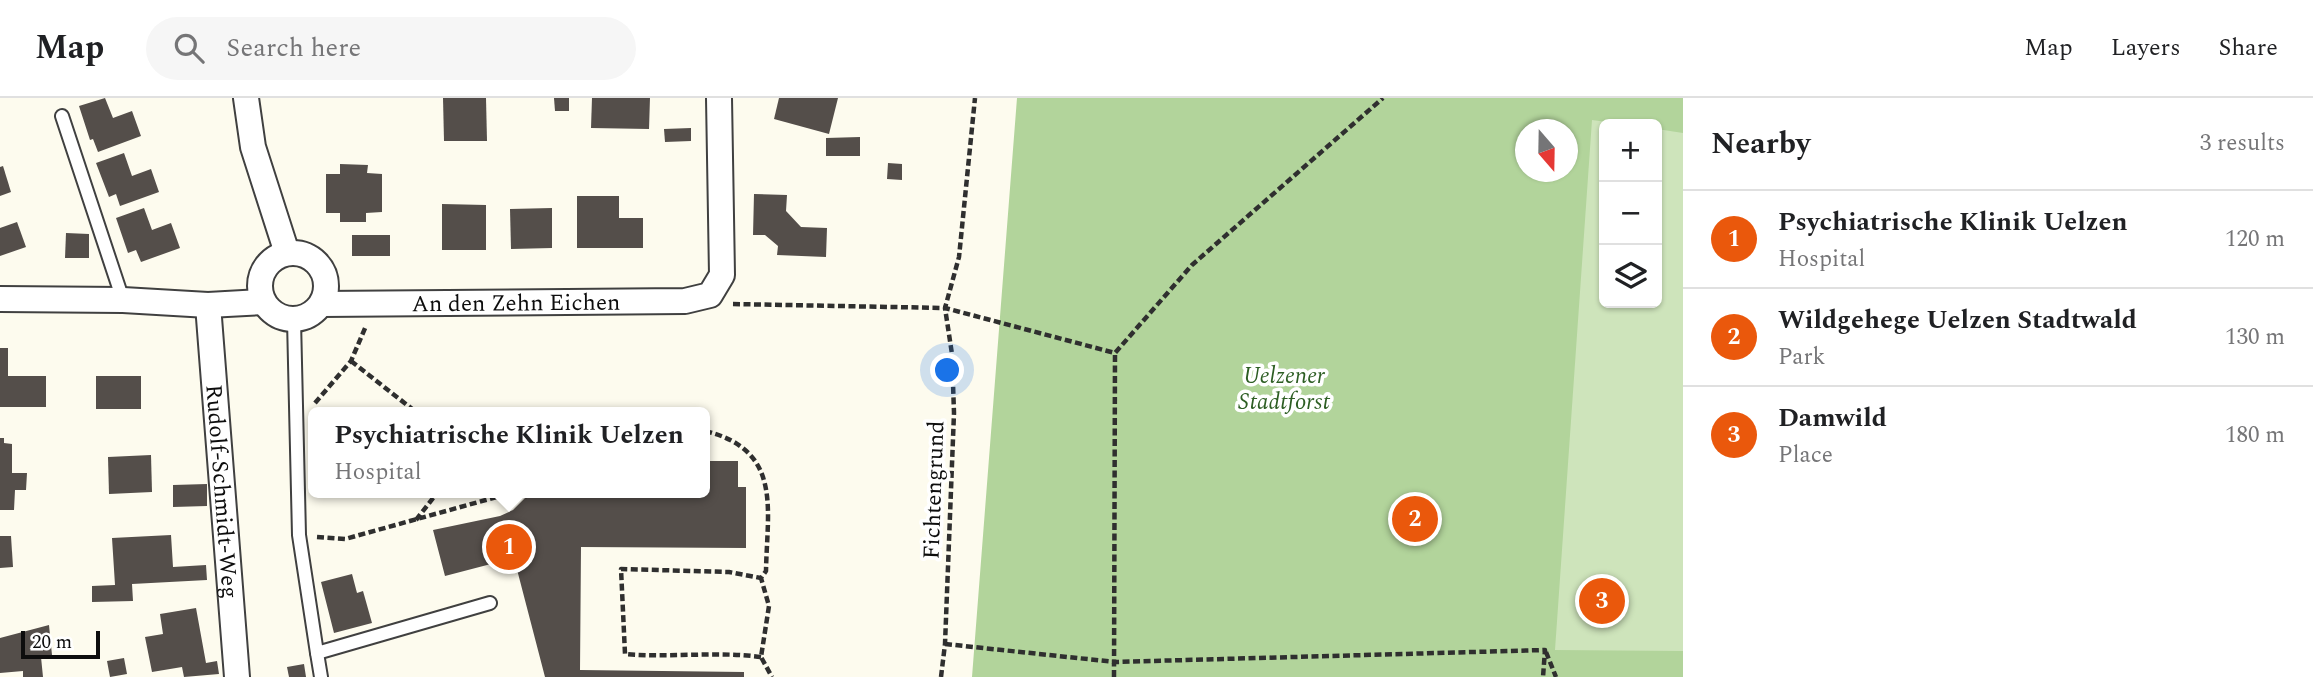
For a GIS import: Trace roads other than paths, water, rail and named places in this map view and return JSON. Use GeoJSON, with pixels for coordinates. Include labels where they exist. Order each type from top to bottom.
{"type":"FeatureCollection","features":[{"type":"Feature","properties":{"kind":"street"},"geometry":{"type":"LineString","coordinates":[[246,98],[253,147],[287,253]]}},
{"type":"Feature","properties":{"kind":"street","name":"An den Zehn Eichen"},"geometry":{"type":"LineString","coordinates":[[322,304],[685,301],[710,295],[722,275],[719,98]]}},
{"type":"Feature","properties":{"kind":"street"},"geometry":{"type":"LineString","coordinates":[[287,253],[311,257],[323,270],[327,287],[322,304],[309,316],[294,320],[275,314],[263,302],[259,285],[265,268],[277,256],[287,253]]}},
{"type":"Feature","properties":{"kind":"street"},"geometry":{"type":"LineString","coordinates":[[0,299],[123,300],[208,305],[263,302]]}},
{"type":"Feature","properties":{"kind":"street","name":"Rudolf-Schmidt-Weg"},"geometry":{"type":"LineString","coordinates":[[208,305],[237,677]]}},
{"type":"Feature","properties":{"kind":"lane"},"geometry":{"type":"LineString","coordinates":[[62,116],[123,300]]}},
{"type":"Feature","properties":{"kind":"lane"},"geometry":{"type":"LineString","coordinates":[[294,320],[299,535],[321,677]]}},
{"type":"Feature","properties":{"kind":"lane"},"geometry":{"type":"LineString","coordinates":[[317,653],[490,603]]}},
{"type":"Feature","properties":{"kind":"place","name":"Wildgehege Uelzen Stadtwald"},"geometry":{"type":"Point","coordinates":[1415,519]}},
{"type":"Feature","properties":{"kind":"place","name":"Psychiatrische Klinik Uelzen"},"geometry":{"type":"Point","coordinates":[509,547]}},
{"type":"Feature","properties":{"kind":"place","name":"Damwild"},"geometry":{"type":"Point","coordinates":[1602,601]}},
{"type":"Feature","properties":{"kind":"park label","name":"Uelzener Stadtforst"},"geometry":{"type":"Point","coordinates":[1284,388]}}]}
